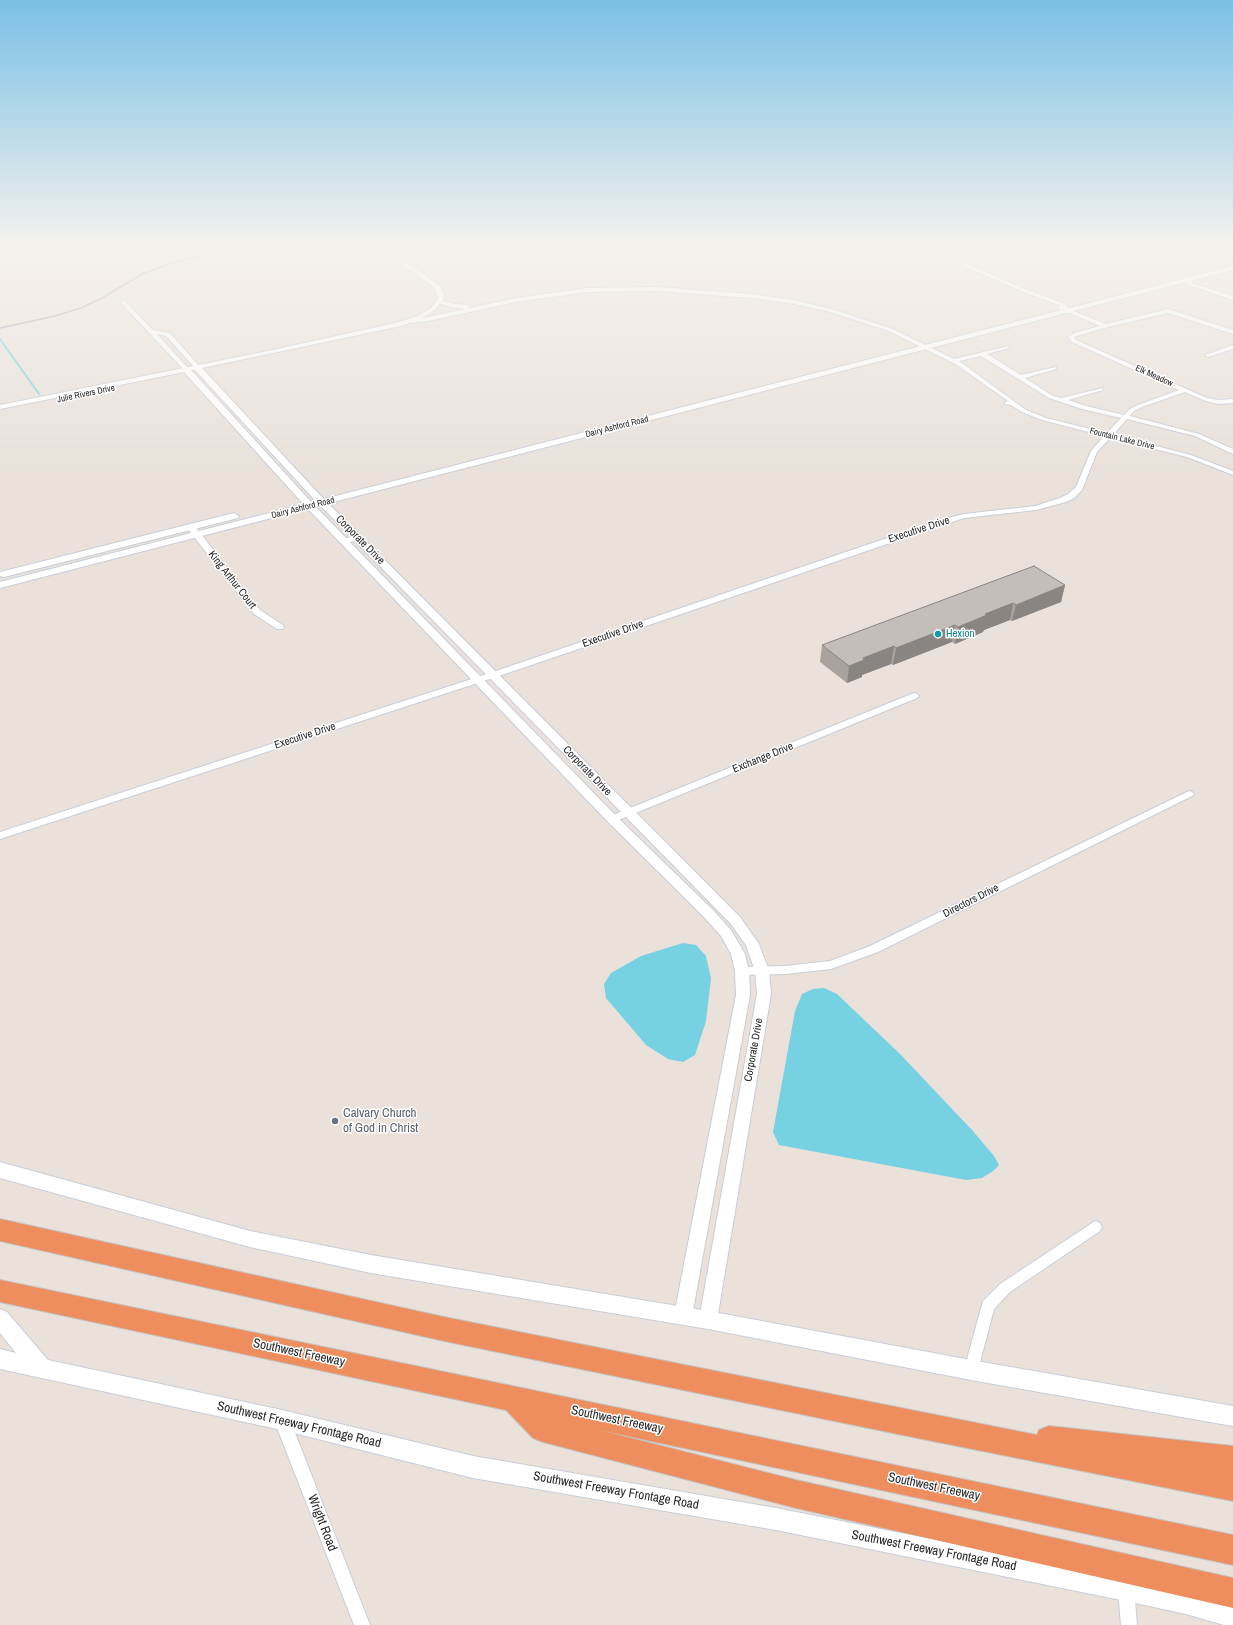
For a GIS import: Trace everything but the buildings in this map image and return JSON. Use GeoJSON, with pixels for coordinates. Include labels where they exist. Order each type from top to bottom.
{"type":"FeatureCollection","features":[{"type":"Feature","properties":{"kind":"highway"},"geometry":{"type":"LineString","coordinates":[[0,1230],[444,1329],[922,1426],[1233,1487]]}},
{"type":"Feature","properties":{"kind":"highway","name":"Southwest Freeway"},"geometry":{"type":"LineString","coordinates":[[0,1291],[1233,1550]]}},
{"type":"Feature","properties":{"kind":"highway"},"geometry":{"type":"LineString","coordinates":[[513,1398],[543,1429],[796,1494],[1233,1594]]}},
{"type":"Feature","properties":{"kind":"highway"},"geometry":{"type":"LineString","coordinates":[[922,1426],[1233,1460]]}},
{"type":"Feature","properties":{"kind":"main road","name":"Dairy Ashford Road"},"geometry":{"type":"LineString","coordinates":[[313,500],[633,422],[815,375],[1001,320]]}},
{"type":"Feature","properties":{"kind":"main road","name":"Dairy Ashford Road"},"geometry":{"type":"LineString","coordinates":[[0,585],[623,415],[806,370],[916,345],[996,329],[1031,320]]}},
{"type":"Feature","properties":{"kind":"main road"},"geometry":{"type":"LineString","coordinates":[[985,324],[996,329]]}},
{"type":"Feature","properties":{"kind":"main road"},"geometry":{"type":"LineString","coordinates":[[806,370],[815,375]]}},
{"type":"Feature","properties":{"kind":"main road"},"geometry":{"type":"LineString","coordinates":[[690,398],[700,405]]}},
{"type":"Feature","properties":{"kind":"main road"},"geometry":{"type":"LineString","coordinates":[[623,415],[633,422]]}},
{"type":"Feature","properties":{"kind":"main road","name":"Dairy Ashford Road"},"geometry":{"type":"LineString","coordinates":[[0,575],[194,531]]}},
{"type":"Feature","properties":{"kind":"main road"},"geometry":{"type":"LineString","coordinates":[[0,1170],[250,1239],[371,1264],[708,1320],[971,1370],[1233,1416]]}},
{"type":"Feature","properties":{"kind":"main road"},"geometry":{"type":"LineString","coordinates":[[0,1318],[41,1367]]}},
{"type":"Feature","properties":{"kind":"main road","name":"Southwest Freeway Frontage Road"},"geometry":{"type":"LineString","coordinates":[[0,1359],[282,1420],[473,1467],[776,1519],[1126,1589],[1186,1602],[1233,1616]]}},
{"type":"Feature","properties":{"kind":"street","name":"Corporate Drive"},"geometry":{"type":"LineString","coordinates":[[140,320],[176,358],[192,371],[313,500],[344,541],[612,819],[708,913],[726,933],[738,954],[742,971],[744,995],[683,1316]]}},
{"type":"Feature","properties":{"kind":"street","name":"Julie Rivers Drive"},"geometry":{"type":"LineString","coordinates":[[0,413],[15,406],[158,374],[192,371],[298,346],[420,320]]}},
{"type":"Feature","properties":{"kind":"street","name":"Julie Rivers Drive"},"geometry":{"type":"LineString","coordinates":[[859,320],[891,330],[916,345]]}},
{"type":"Feature","properties":{"kind":"street"},"geometry":{"type":"LineString","coordinates":[[1091,320],[1106,326],[1130,320]]}},
{"type":"Feature","properties":{"kind":"street"},"geometry":{"type":"LineString","coordinates":[[1195,320],[1233,332]]}},
{"type":"Feature","properties":{"kind":"street","name":"Elk Meadow"},"geometry":{"type":"LineString","coordinates":[[1106,326],[1076,334],[1071,337],[1074,341],[1205,399],[1218,402],[1233,401]]}},
{"type":"Feature","properties":{"kind":"street","name":"Corporate Drive"},"geometry":{"type":"LineString","coordinates":[[152,332],[168,334],[187,356],[192,371]]}},
{"type":"Feature","properties":{"kind":"street","name":"Fountain Lake Drive"},"geometry":{"type":"LineString","coordinates":[[916,345],[953,361],[980,378],[1024,411],[1044,419],[1189,456],[1233,473]]}},
{"type":"Feature","properties":{"kind":"street","name":"Fountain Lake Drive"},"geometry":{"type":"LineString","coordinates":[[916,345],[1007,403],[1012,403]]}},
{"type":"Feature","properties":{"kind":"street"},"geometry":{"type":"LineString","coordinates":[[953,361],[1007,347]]}},
{"type":"Feature","properties":{"kind":"street"},"geometry":{"type":"LineString","coordinates":[[1208,355],[1233,347]]}},
{"type":"Feature","properties":{"kind":"street"},"geometry":{"type":"LineString","coordinates":[[983,354],[1051,397],[1084,408],[1126,417],[1197,436],[1233,452]]}},
{"type":"Feature","properties":{"kind":"street"},"geometry":{"type":"LineString","coordinates":[[176,358],[187,356]]}},
{"type":"Feature","properties":{"kind":"street"},"geometry":{"type":"LineString","coordinates":[[1021,378],[1054,368]]}},
{"type":"Feature","properties":{"kind":"street"},"geometry":{"type":"LineString","coordinates":[[161,377],[180,375],[192,371]]}},
{"type":"Feature","properties":{"kind":"street","name":"Julie Rivers Drive"},"geometry":{"type":"LineString","coordinates":[[0,407],[15,406],[161,377],[172,372]]}},
{"type":"Feature","properties":{"kind":"street"},"geometry":{"type":"LineString","coordinates":[[972,380],[980,378]]}},
{"type":"Feature","properties":{"kind":"street"},"geometry":{"type":"LineString","coordinates":[[1062,400],[1101,389]]}},
{"type":"Feature","properties":{"kind":"street","name":"Executive Drive"},"geometry":{"type":"LineString","coordinates":[[0,836],[479,680],[946,521],[964,516],[1036,508],[1063,500],[1071,496],[1080,488],[1094,451],[1126,417],[1140,406],[1185,390]]}},
{"type":"Feature","properties":{"kind":"street","name":"Corporate Drive"},"geometry":{"type":"LineString","coordinates":[[313,500],[357,538],[493,675],[735,920],[752,944],[762,971],[764,994],[708,1320]]}},
{"type":"Feature","properties":{"kind":"street","name":"King Arthur Court"},"geometry":{"type":"LineString","coordinates":[[194,531],[257,612],[280,627]]}},
{"type":"Feature","properties":{"kind":"street"},"geometry":{"type":"LineString","coordinates":[[344,541],[357,538]]}},
{"type":"Feature","properties":{"kind":"street","name":"Exchange Drive"},"geometry":{"type":"LineString","coordinates":[[612,819],[914,696]]}},
{"type":"Feature","properties":{"kind":"street","name":"Directors Drive"},"geometry":{"type":"LineString","coordinates":[[742,971],[785,970],[832,965],[874,949],[1189,794]]}},
{"type":"Feature","properties":{"kind":"street"},"geometry":{"type":"LineString","coordinates":[[971,1370],[988,1306],[1005,1288],[1095,1227]]}},
{"type":"Feature","properties":{"kind":"street","name":"Wright Road"},"geometry":{"type":"LineString","coordinates":[[282,1420],[362,1625]]}},
{"type":"Feature","properties":{"kind":"street"},"geometry":{"type":"LineString","coordinates":[[1126,1589],[1129,1625]]}},
{"type":"Feature","properties":{"kind":"water"},"geometry":{"type":"Polygon","coordinates":[[[683,943],[696,945],[706,956],[711,978],[706,1021],[695,1055],[683,1062],[668,1059],[646,1045],[606,998],[604,984],[611,973],[641,956],[683,943]]]}},
{"type":"Feature","properties":{"kind":"water"},"geometry":{"type":"Polygon","coordinates":[[[824,988],[837,994],[900,1054],[972,1130],[994,1156],[999,1165],[993,1171],[982,1178],[966,1180],[779,1145],[773,1132],[795,1011],[802,994],[813,989],[824,988]]]}},
{"type":"Feature","properties":{"kind":"waterway"},"geometry":{"type":"LineString","coordinates":[[0,339],[39,394]]}},
{"type":"Feature","properties":{"kind":"railway"},"geometry":{"type":"LineString","coordinates":[[0,328],[37,320]]}},
{"type":"Feature","properties":{"kind":"place","name":"Hexion"},"geometry":{"type":"Point","coordinates":[938,634]}},
{"type":"Feature","properties":{"kind":"place","name":"Calvary Church of God in Christ"},"geometry":{"type":"Point","coordinates":[335,1121]}}]}
